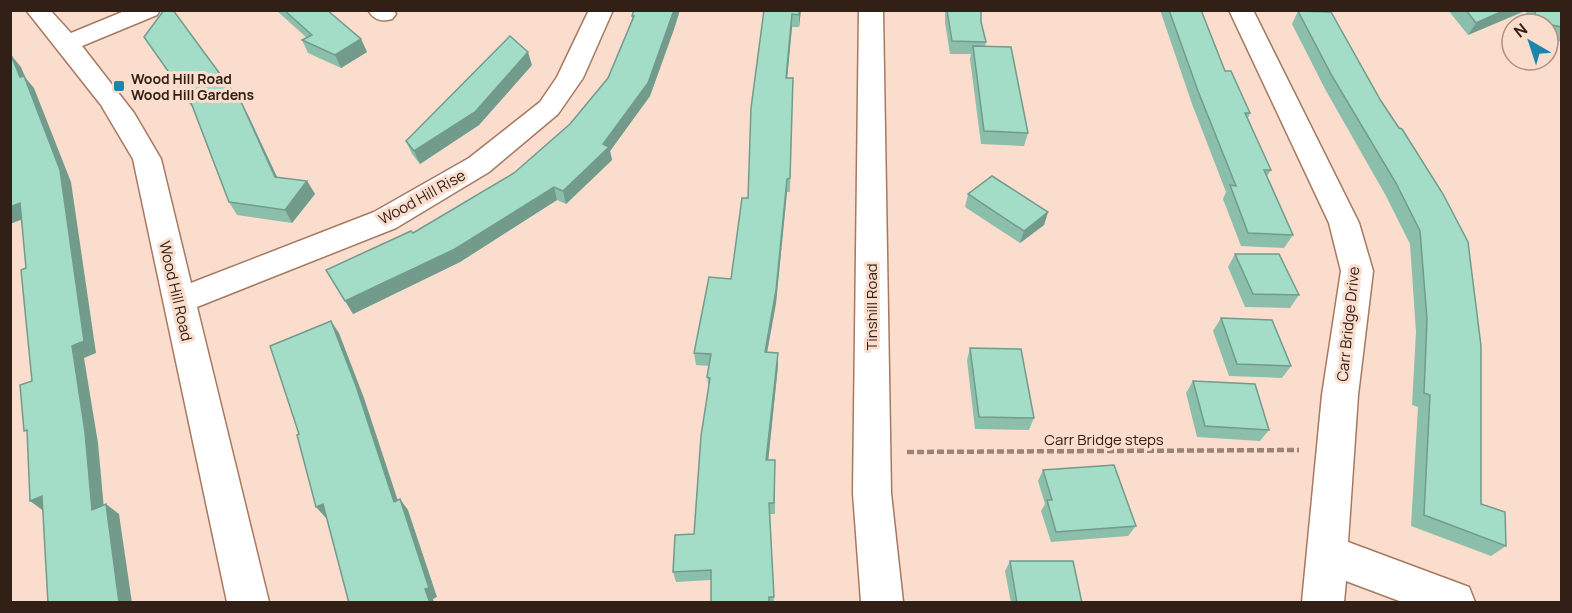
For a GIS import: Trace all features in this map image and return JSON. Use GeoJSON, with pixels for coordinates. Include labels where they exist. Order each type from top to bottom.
{"type":"FeatureCollection","features":[{"type":"Feature","properties":{"kind":"street","name":"Wood Hill Road"},"geometry":{"type":"LineString","coordinates":[[37,10],[121,114],[137,138],[147,159],[248,603]]}},
{"type":"Feature","properties":{"kind":"street"},"geometry":{"type":"LineString","coordinates":[[66,44],[149,10]]}},
{"type":"Feature","properties":{"kind":"street","name":"Wood Hill Rise"},"geometry":{"type":"LineString","coordinates":[[178,301],[385,220],[438,192],[479,165],[549,108],[570,78],[601,10]]}},
{"type":"Feature","properties":{"kind":"street","name":"Tinshill Road"},"geometry":{"type":"LineString","coordinates":[[871,10],[872,493],[882,603]]}},
{"type":"Feature","properties":{"kind":"street","name":"Carr Bridge Drive"},"geometry":{"type":"LineString","coordinates":[[1241,10],[1344,223],[1352,246],[1356,271],[1340,394],[1323,603]]}},
{"type":"Feature","properties":{"kind":"street"},"geometry":{"type":"LineString","coordinates":[[1328,554],[1454,603]]}},
{"type":"Feature","properties":{"kind":"path","name":"Carr Bridge steps"},"geometry":{"type":"LineString","coordinates":[[872,452],[1335,450]]}},
{"type":"Feature","properties":{"kind":"building"},"geometry":{"type":"Polygon","coordinates":[[[164,10],[173,10],[242,104],[275,177],[307,181],[285,210],[229,202],[192,105],[144,37],[164,10]]]}},
{"type":"Feature","properties":{"kind":"building"},"geometry":{"type":"Polygon","coordinates":[[[284,10],[327,10],[361,39],[335,55],[302,40],[312,35],[284,10]]]}},
{"type":"Feature","properties":{"kind":"building"},"geometry":{"type":"Polygon","coordinates":[[[634,10],[674,10],[648,83],[603,144],[609,147],[563,191],[554,187],[455,249],[345,301],[326,270],[411,231],[413,233],[514,173],[570,124],[608,78],[634,16],[632,16],[634,10]]]}},
{"type":"Feature","properties":{"kind":"building"},"geometry":{"type":"Polygon","coordinates":[[[764,10],[799,10],[799,15],[792,14],[786,78],[793,78],[790,178],[787,179],[776,290],[765,352],[778,353],[766,460],[775,460],[774,503],[769,503],[774,597],[769,597],[769,603],[711,603],[711,570],[673,572],[675,535],[694,534],[701,436],[710,378],[707,377],[711,354],[694,353],[709,277],[731,279],[742,198],[748,198],[751,108],[764,10]]]}},
{"type":"Feature","properties":{"kind":"building"},"geometry":{"type":"Polygon","coordinates":[[[947,10],[981,10],[981,22],[986,42],[952,41],[947,10]]]}},
{"type":"Feature","properties":{"kind":"building"},"geometry":{"type":"Polygon","coordinates":[[[1169,10],[1201,10],[1225,71],[1231,71],[1250,113],[1245,113],[1271,170],[1264,170],[1293,235],[1248,233],[1230,185],[1236,186],[1169,10]]]}},
{"type":"Feature","properties":{"kind":"building"},"geometry":{"type":"Polygon","coordinates":[[[1466,10],[1505,10],[1500,12],[1476,23],[1466,10]]]}},
{"type":"Feature","properties":{"kind":"building"},"geometry":{"type":"Polygon","coordinates":[[[1535,10],[1562,10],[1562,27],[1560,27],[1560,12],[1535,12],[1535,10]]]}},
{"type":"Feature","properties":{"kind":"building"},"geometry":{"type":"Polygon","coordinates":[[[1298,11],[1331,12],[1381,101],[1399,128],[1402,129],[1443,194],[1468,242],[1481,346],[1481,504],[1505,512],[1506,546],[1424,515],[1430,395],[1424,393],[1427,319],[1420,231],[1396,183],[1332,76],[1298,11]]]}},
{"type":"Feature","properties":{"kind":"building"},"geometry":{"type":"Polygon","coordinates":[[[510,36],[528,52],[475,112],[414,151],[406,141],[510,36]]]}},
{"type":"Feature","properties":{"kind":"building"},"geometry":{"type":"Polygon","coordinates":[[[973,46],[1011,47],[1028,133],[984,131],[973,46]]]}},
{"type":"Feature","properties":{"kind":"building"},"geometry":{"type":"Polygon","coordinates":[[[11,55],[20,77],[24,76],[60,170],[84,341],[72,346],[85,432],[92,510],[106,504],[119,603],[48,603],[42,496],[30,501],[27,430],[24,431],[20,385],[32,381],[21,270],[26,268],[20,203],[10,207],[11,55]]]}},
{"type":"Feature","properties":{"kind":"building"},"geometry":{"type":"Polygon","coordinates":[[[992,176],[1048,212],[1024,231],[968,194],[992,176]]]}},
{"type":"Feature","properties":{"kind":"building"},"geometry":{"type":"Polygon","coordinates":[[[1235,254],[1279,254],[1299,295],[1253,294],[1235,254]]]}},
{"type":"Feature","properties":{"kind":"building"},"geometry":{"type":"Polygon","coordinates":[[[1221,318],[1272,320],[1291,366],[1237,364],[1221,318]]]}},
{"type":"Feature","properties":{"kind":"building"},"geometry":{"type":"Polygon","coordinates":[[[331,321],[356,386],[394,502],[400,499],[429,588],[425,589],[430,603],[349,603],[323,504],[316,507],[297,435],[299,434],[270,346],[331,321]]]}},
{"type":"Feature","properties":{"kind":"building"},"geometry":{"type":"Polygon","coordinates":[[[970,348],[1021,349],[1034,418],[979,417],[970,348]]]}},
{"type":"Feature","properties":{"kind":"building"},"geometry":{"type":"Polygon","coordinates":[[[1193,381],[1255,384],[1269,430],[1205,426],[1193,381]]]}},
{"type":"Feature","properties":{"kind":"building"},"geometry":{"type":"Polygon","coordinates":[[[1114,465],[1136,526],[1056,532],[1047,500],[1052,500],[1043,470],[1114,465]]]}},
{"type":"Feature","properties":{"kind":"building"},"geometry":{"type":"Polygon","coordinates":[[[1010,561],[1073,561],[1082,603],[1017,603],[1010,561]]]}},
{"type":"Feature","properties":{"kind":"place","name":"Wood Hill Road Wood Hill Gardens"},"geometry":{"type":"Point","coordinates":[119,86]}}]}
